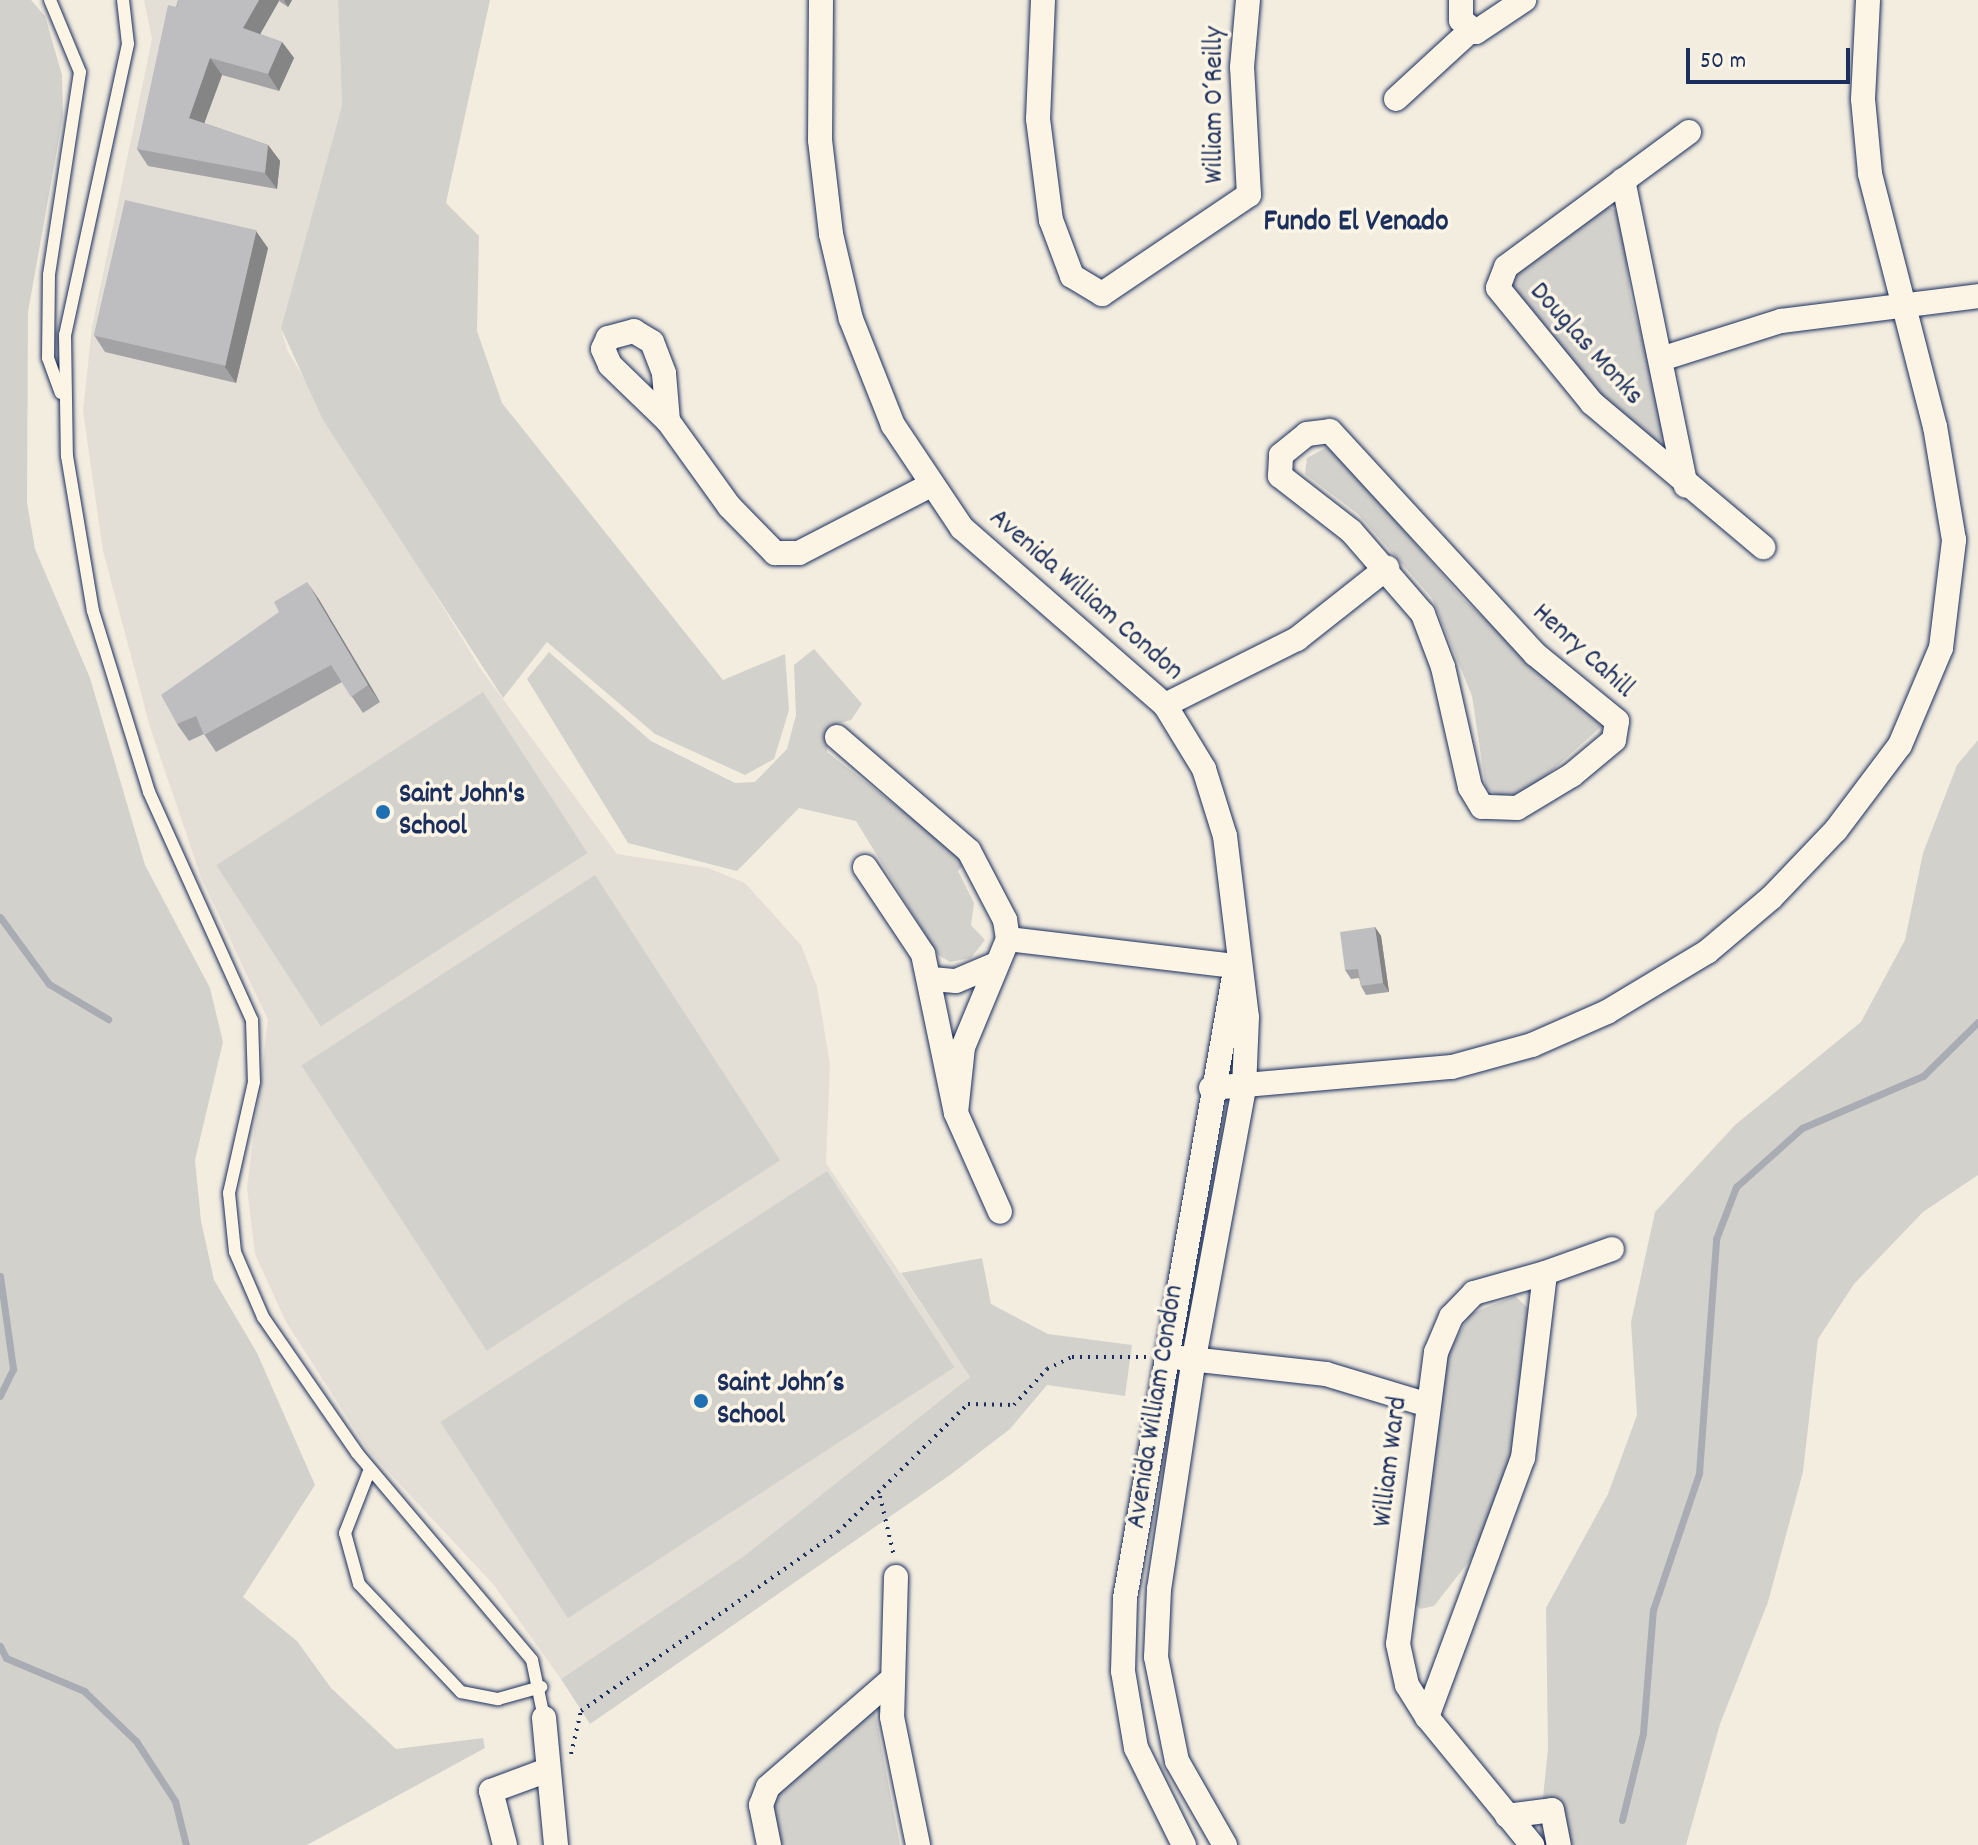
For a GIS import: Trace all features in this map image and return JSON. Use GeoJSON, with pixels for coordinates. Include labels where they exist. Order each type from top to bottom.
{"type":"FeatureCollection","features":[{"type":"Feature","properties":{"kind":"street","name":"Avenida William Condon"},"geometry":{"type":"LineString","coordinates":[[821,0],[820,140],[837,262],[878,393],[929,486],[992,557],[1165,705],[1198,757],[1220,813],[1236,966],[1247,1017],[1244,1088],[1194,1358],[1159,1589],[1157,1683],[1177,1761],[1225,1845]]}},
{"type":"Feature","properties":{"kind":"street","name":"William O´Reilly"},"geometry":{"type":"LineString","coordinates":[[1043,0],[1038,119],[1051,220],[1072,276],[1102,294],[1249,195],[1242,77],[1248,0]]}},
{"type":"Feature","properties":{"kind":"street"},"geometry":{"type":"LineString","coordinates":[[1461,0],[1461,20],[1470,31]]}},
{"type":"Feature","properties":{"kind":"street"},"geometry":{"type":"LineString","coordinates":[[1396,99],[1470,31],[1482,31],[1524,0]]}},
{"type":"Feature","properties":{"kind":"street"},"geometry":{"type":"LineString","coordinates":[[1211,1088],[1244,1088],[1427,1071],[1492,1057],[1607,1012],[1707,952],[1803,866],[1885,769],[1933,672],[1966,568],[1935,427],[1901,306],[1865,132],[1868,0]]}},
{"type":"Feature","properties":{"kind":"street","name":"Douglas Monks"},"geometry":{"type":"LineString","coordinates":[[1689,132],[1506,267],[1498,288],[1592,403],[1686,486],[1763,547]]}},
{"type":"Feature","properties":{"kind":"street","name":"Douglas Monks"},"geometry":{"type":"LineString","coordinates":[[1623,180],[1686,486]]}},
{"type":"Feature","properties":{"kind":"street","name":"Douglas Monks"},"geometry":{"type":"LineString","coordinates":[[1661,359],[1757,326],[1978,296]]}},
{"type":"Feature","properties":{"kind":"street"},"geometry":{"type":"LineString","coordinates":[[668,421],[729,506],[775,553],[799,553],[929,486]]}},
{"type":"Feature","properties":{"kind":"street","name":"Henry Cahill"},"geometry":{"type":"LineString","coordinates":[[1330,431],[1352,447],[1428,542],[1535,654],[1611,713],[1619,730],[1614,740],[1517,808],[1482,807],[1470,787],[1443,667],[1423,614],[1387,568],[1280,476],[1281,455],[1307,434],[1330,431]]}},
{"type":"Feature","properties":{"kind":"street"},"geometry":{"type":"LineString","coordinates":[[1165,705],[1286,646],[1387,568]]}},
{"type":"Feature","properties":{"kind":"street"},"geometry":{"type":"LineString","coordinates":[[837,737],[969,851],[995,892],[1008,939],[994,965],[963,1047],[956,1113]]}},
{"type":"Feature","properties":{"kind":"street"},"geometry":{"type":"LineString","coordinates":[[865,867],[899,907],[932,979],[956,1113],[1000,1212]]}},
{"type":"Feature","properties":{"kind":"street"},"geometry":{"type":"LineString","coordinates":[[1008,939],[1236,966]]}},
{"type":"Feature","properties":{"kind":"street"},"geometry":{"type":"LineString","coordinates":[[932,979],[956,981],[994,965]]}},
{"type":"Feature","properties":{"kind":"street","name":"Avenida William Condon"},"geometry":{"type":"LineString","coordinates":[[1184,1845],[1144,1773],[1123,1671],[1129,1556],[1162,1357],[1236,966]]}},
{"type":"Feature","properties":{"kind":"street","name":"William Ward"},"geometry":{"type":"LineString","coordinates":[[1532,1845],[1427,1717],[1407,1685],[1398,1644],[1428,1405],[1436,1352],[1463,1303],[1485,1288],[1545,1273],[1612,1249]]}},
{"type":"Feature","properties":{"kind":"street"},"geometry":{"type":"LineString","coordinates":[[1427,1717],[1523,1458],[1545,1273]]}},
{"type":"Feature","properties":{"kind":"street"},"geometry":{"type":"LineString","coordinates":[[1162,1357],[1326,1374],[1428,1405]]}},
{"type":"Feature","properties":{"kind":"street"},"geometry":{"type":"LineString","coordinates":[[896,1577],[889,1682],[918,1845]]}},
{"type":"Feature","properties":{"kind":"street"},"geometry":{"type":"LineString","coordinates":[[769,1845],[761,1805],[768,1787],[889,1682]]}},
{"type":"Feature","properties":{"kind":"street"},"geometry":{"type":"LineString","coordinates":[[544,1718],[557,1768],[556,1845]]}},
{"type":"Feature","properties":{"kind":"street"},"geometry":{"type":"LineString","coordinates":[[505,1845],[491,1791],[557,1768]]}},
{"type":"Feature","properties":{"kind":"street"},"geometry":{"type":"LineString","coordinates":[[1507,1816],[1552,1810],[1559,1845]]}},
{"type":"Feature","properties":{"kind":"lane"},"geometry":{"type":"LineString","coordinates":[[50,0],[80,72],[49,275],[48,358],[63,400]]}},
{"type":"Feature","properties":{"kind":"lane"},"geometry":{"type":"LineString","coordinates":[[123,0],[128,44],[65,335],[63,400],[81,559],[106,658],[173,857],[252,1020],[254,1082],[230,1183],[235,1252],[271,1330],[370,1469],[526,1652],[541,1687],[544,1718]]}},
{"type":"Feature","properties":{"kind":"lane"},"geometry":{"type":"LineString","coordinates":[[370,1469],[345,1533],[359,1584],[461,1692],[498,1699],[541,1687]]}},
{"type":"Feature","properties":{"kind":"path"},"geometry":{"type":"LineString","coordinates":[[557,1768],[581,1711],[766,1587],[880,1496],[968,1404],[1014,1405],[1047,1369],[1072,1357],[1162,1357]]}},
{"type":"Feature","properties":{"kind":"path"},"geometry":{"type":"LineString","coordinates":[[880,1496],[896,1577]]}},
{"type":"Feature","properties":{"kind":"shaded area"},"geometry":{"type":"Polygon","coordinates":[[[0,0],[31,0],[45,16],[62,75],[63,116],[28,312],[27,503],[35,549],[90,678],[145,865],[210,988],[223,1042],[195,1160],[201,1221],[214,1280],[257,1353],[315,1485],[243,1597],[297,1641],[331,1688],[396,1749],[483,1738],[485,1748],[307,1845],[0,1845],[0,0]]]}},
{"type":"Feature","properties":{"kind":"shaded area","name":"Saint John's School"},"geometry":{"type":"Polygon","coordinates":[[[144,0],[338,0],[342,105],[281,328],[287,350],[480,668],[617,854],[708,868],[745,883],[801,945],[817,987],[830,1064],[826,1163],[970,1377],[744,1556],[561,1679],[493,1584],[368,1450],[286,1322],[255,1254],[247,1188],[268,1020],[201,877],[150,727],[103,551],[83,411],[92,327],[152,39],[144,0]]]}},
{"type":"Feature","properties":{"kind":"shaded area"},"geometry":{"type":"Polygon","coordinates":[[[338,0],[490,0],[446,203],[479,236],[477,331],[502,403],[723,680],[785,654],[789,710],[774,759],[745,775],[655,734],[547,642],[503,698],[323,420],[281,328],[342,105],[338,0]]]}},
{"type":"Feature","properties":{"kind":"shaded area"},"geometry":{"type":"Polygon","coordinates":[[[1607,207],[1621,212],[1630,294],[1668,432],[1656,446],[1601,401],[1512,294],[1509,275],[1517,266],[1607,207]]]}},
{"type":"Feature","properties":{"kind":"shaded area"},"geometry":{"type":"Polygon","coordinates":[[[1331,445],[1463,599],[1603,725],[1538,783],[1506,799],[1486,789],[1472,696],[1432,598],[1358,514],[1305,474],[1307,458],[1331,445]]]}},
{"type":"Feature","properties":{"kind":"shaded area"},"geometry":{"type":"Polygon","coordinates":[[[814,649],[862,704],[851,720],[830,726],[827,752],[967,861],[958,871],[974,903],[971,925],[985,940],[971,958],[950,962],[938,955],[856,821],[799,808],[737,871],[628,843],[527,679],[549,652],[651,741],[735,783],[755,782],[787,749],[796,715],[794,665],[814,649]]]}},
{"type":"Feature","properties":{"kind":"shaded area"},"geometry":{"type":"Polygon","coordinates":[[[483,692],[588,853],[321,1026],[216,865],[483,692]]]}},
{"type":"Feature","properties":{"kind":"shaded area"},"geometry":{"type":"Polygon","coordinates":[[[1978,740],[1978,1175],[1923,1212],[1854,1284],[1818,1339],[1803,1472],[1768,1602],[1720,1724],[1686,1845],[1538,1845],[1548,1749],[1546,1608],[1608,1494],[1637,1415],[1631,1322],[1655,1212],[1735,1125],[1861,1022],[1905,940],[1923,853],[1957,765],[1978,740]]]}},
{"type":"Feature","properties":{"kind":"shaded area"},"geometry":{"type":"Polygon","coordinates":[[[595,875],[780,1160],[487,1351],[301,1066],[595,875]]]}},
{"type":"Feature","properties":{"kind":"shaded area","name":"Saint John´s School"},"geometry":{"type":"Polygon","coordinates":[[[827,1171],[954,1367],[568,1618],[440,1422],[827,1171]]]}},
{"type":"Feature","properties":{"kind":"shaded area"},"geometry":{"type":"Polygon","coordinates":[[[982,1258],[991,1304],[1048,1334],[1132,1345],[1125,1396],[1047,1385],[1010,1429],[950,1475],[590,1724],[561,1679],[744,1556],[970,1377],[901,1273],[982,1258]]]}},
{"type":"Feature","properties":{"kind":"shaded area"},"geometry":{"type":"Polygon","coordinates":[[[1515,1296],[1530,1310],[1515,1450],[1474,1555],[1434,1606],[1420,1609],[1412,1600],[1447,1356],[1470,1314],[1515,1296]]]}},
{"type":"Feature","properties":{"kind":"shaded area"},"geometry":{"type":"Polygon","coordinates":[[[874,1708],[900,1845],[782,1845],[765,1810],[783,1784],[874,1708]]]}},
{"type":"Feature","properties":{"kind":"building"},"geometry":{"type":"Polygon","coordinates":[[[178,0],[259,0],[243,28],[282,42],[268,74],[210,58],[189,118],[268,145],[265,173],[137,149],[168,5],[177,7],[178,0]]]}},
{"type":"Feature","properties":{"kind":"building"},"geometry":{"type":"Polygon","coordinates":[[[125,200],[257,230],[225,366],[94,335],[125,200]]]}},
{"type":"Feature","properties":{"kind":"building"},"geometry":{"type":"Polygon","coordinates":[[[307,582],[368,685],[351,697],[331,665],[204,735],[196,716],[177,724],[161,695],[279,612],[274,602],[307,582]]]}},
{"type":"Feature","properties":{"kind":"building"},"geometry":{"type":"Polygon","coordinates":[[[1375,927],[1383,983],[1361,986],[1358,969],[1345,970],[1340,932],[1375,927]]]}},
{"type":"Feature","properties":{"kind":"waterway"},"geometry":{"type":"LineString","coordinates":[[0,917],[49,984],[108,1019]]}},
{"type":"Feature","properties":{"kind":"waterway"},"geometry":{"type":"LineString","coordinates":[[1622,1820],[1643,1733],[1653,1610],[1699,1473],[1716,1239],[1736,1187],[1802,1128],[1923,1076],[1978,1022]]}},
{"type":"Feature","properties":{"kind":"waterway"},"geometry":{"type":"LineString","coordinates":[[0,1276],[13,1369],[0,1396]]}},
{"type":"Feature","properties":{"kind":"waterway"},"geometry":{"type":"LineString","coordinates":[[0,1646],[6,1658],[84,1691],[136,1741],[175,1801],[186,1845]]}},
{"type":"Feature","properties":{"kind":"place","name":"Saint John's School"},"geometry":{"type":"Point","coordinates":[383,812]}},
{"type":"Feature","properties":{"kind":"place","name":"Saint John´s School"},"geometry":{"type":"Point","coordinates":[701,1401]}},
{"type":"Feature","properties":{"kind":"district","name":"Fundo El Venado"},"geometry":{"type":"Point","coordinates":[1356,224]}}]}
